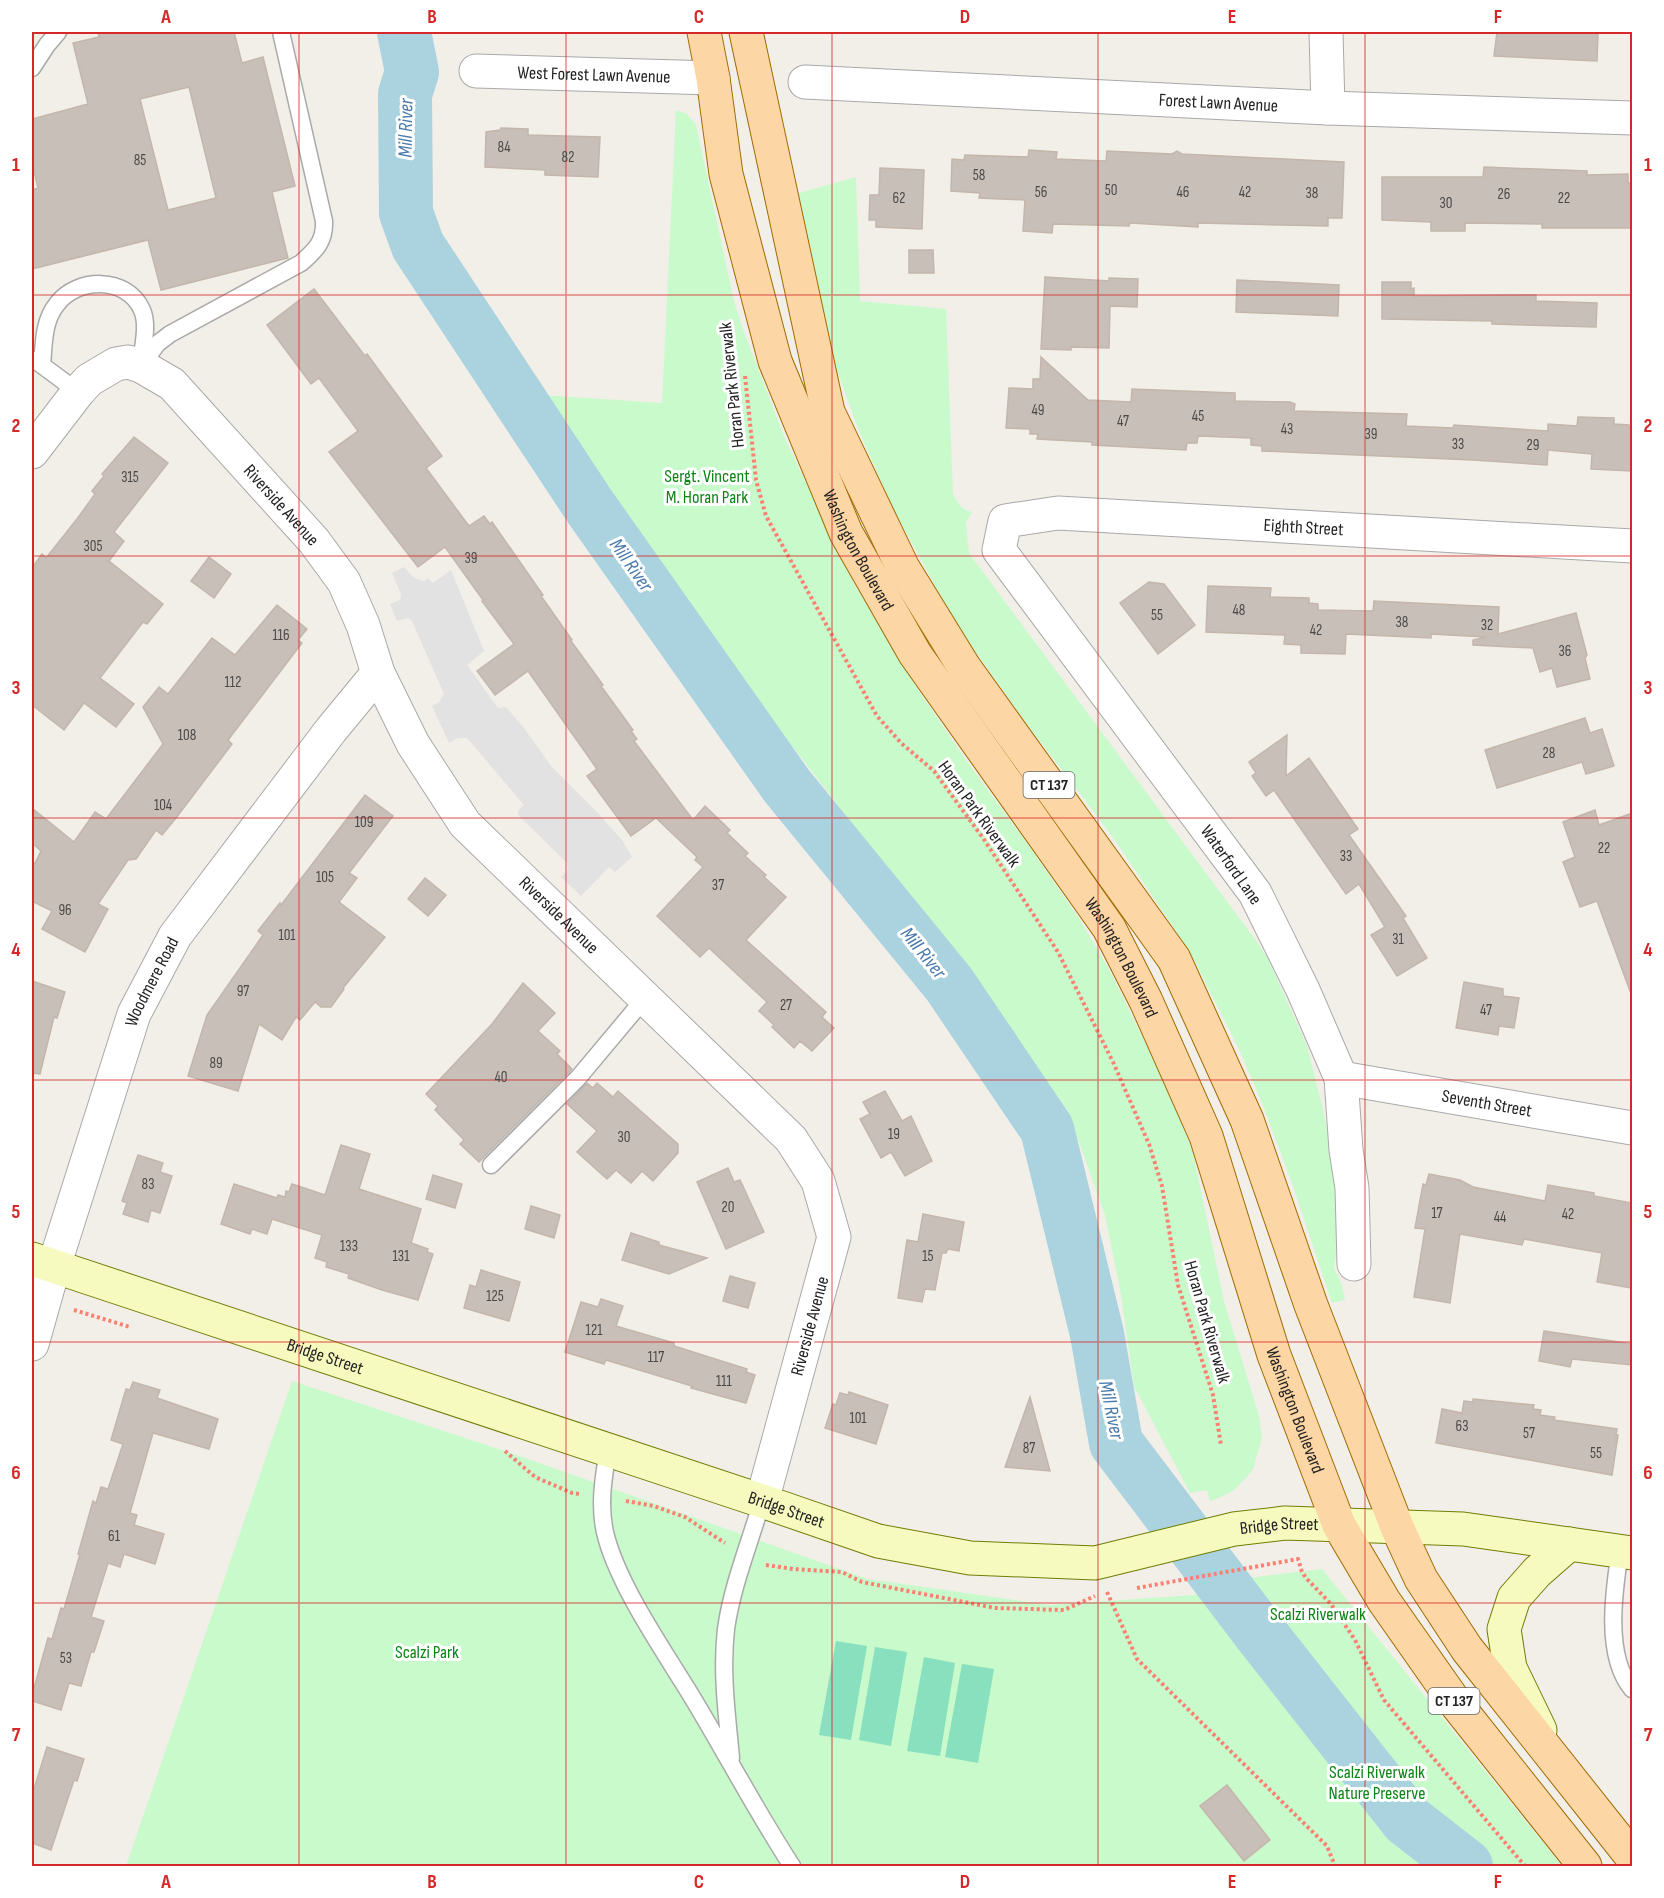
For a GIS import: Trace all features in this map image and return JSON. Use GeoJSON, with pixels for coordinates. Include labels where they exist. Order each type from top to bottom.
{"type":"FeatureCollection","features":[{"type":"Feature","properties":{"kind":"main road","name":"Washington Boulevard"},"geometry":{"type":"LineString","coordinates":[[704,32],[713,78],[726,174],[775,361],[846,533],[915,654],[1109,928],[1146,1001],[1206,1136],[1274,1355],[1339,1525],[1384,1601],[1457,1705],[1585,1866]]}},
{"type":"Feature","properties":{"kind":"main road","name":"Washington Boulevard"},"geometry":{"type":"LineString","coordinates":[[746,32],[828,412],[903,568],[964,667],[1174,959],[1247,1120],[1311,1305],[1397,1527],[1421,1580],[1467,1649],[1632,1857]]}},
{"type":"Feature","properties":{"kind":"main road","name":"Bridge Street"},"geometry":{"type":"LineString","coordinates":[[43,1262],[878,1541],[970,1558],[1095,1563],[1234,1529],[1285,1523],[1463,1529],[1626,1552]]}},
{"type":"Feature","properties":{"kind":"main road"},"geometry":{"type":"LineString","coordinates":[[1553,1756],[1510,1668],[1504,1629],[1514,1598],[1537,1572],[1569,1544]]}},
{"type":"Feature","properties":{"kind":"street"},"geometry":{"type":"LineString","coordinates":[[1326,32],[1328,108]]}},
{"type":"Feature","properties":{"kind":"street","name":"West Forest Lawn Avenue"},"geometry":{"type":"LineString","coordinates":[[476,70],[713,78]]}},
{"type":"Feature","properties":{"kind":"street","name":"Forest Lawn Avenue"},"geometry":{"type":"LineString","coordinates":[[805,82],[1328,108],[1632,118]]}},
{"type":"Feature","properties":{"kind":"street"},"geometry":{"type":"LineString","coordinates":[[32,452],[89,380],[117,364],[128,362],[141,366]]}},
{"type":"Feature","properties":{"kind":"street","name":"Riverside Avenue"},"geometry":{"type":"LineString","coordinates":[[141,366],[172,384],[314,540],[344,582],[363,625],[378,673],[413,744],[465,824],[791,1139],[818,1181],[834,1237],[762,1501]]}},
{"type":"Feature","properties":{"kind":"street","name":"Eighth Street"},"geometry":{"type":"LineString","coordinates":[[999,550],[1005,522],[1058,513],[1631,551]]}},
{"type":"Feature","properties":{"kind":"street","name":"Waterford Lane"},"geometry":{"type":"LineString","coordinates":[[999,550],[1255,893],[1303,990],[1341,1078],[1346,1150],[1352,1188],[1354,1264]]}},
{"type":"Feature","properties":{"kind":"street","name":"Woodmere Road"},"geometry":{"type":"LineString","coordinates":[[32,1344],[44,1302],[43,1262],[134,1014],[175,936],[331,730],[378,673]]}},
{"type":"Feature","properties":{"kind":"street","name":"Seventh Street"},"geometry":{"type":"LineString","coordinates":[[1341,1078],[1632,1128]]}},
{"type":"Feature","properties":{"kind":"lane"},"geometry":{"type":"LineString","coordinates":[[32,68],[46,45],[58,32]]}},
{"type":"Feature","properties":{"kind":"lane"},"geometry":{"type":"LineString","coordinates":[[141,366],[157,344],[170,334],[301,263],[322,240],[325,232],[324,221],[280,32]]}},
{"type":"Feature","properties":{"kind":"lane"},"geometry":{"type":"LineString","coordinates":[[78,392],[37,362],[51,313],[57,303],[75,288],[91,284],[105,284],[122,290],[135,299],[142,309],[146,323],[141,366]]}},
{"type":"Feature","properties":{"kind":"lane"},"geometry":{"type":"LineString","coordinates":[[491,1165],[578,1078],[645,998]]}},
{"type":"Feature","properties":{"kind":"lane"},"geometry":{"type":"LineString","coordinates":[[608,1450],[602,1497],[607,1540],[620,1572],[644,1617],[731,1762],[766,1827],[792,1866]]}},
{"type":"Feature","properties":{"kind":"lane"},"geometry":{"type":"LineString","coordinates":[[731,1762],[724,1692],[726,1629],[762,1501]]}},
{"type":"Feature","properties":{"kind":"lane"},"geometry":{"type":"LineString","coordinates":[[1626,1552],[1612,1601],[1617,1658],[1626,1681],[1632,1689]]}},
{"type":"Feature","properties":{"kind":"path","name":"Horan Park Riverwalk"},"geometry":{"type":"LineString","coordinates":[[744,371],[756,480],[766,516],[878,716],[896,739],[934,771],[983,838],[1058,952],[1113,1062],[1149,1144],[1162,1186],[1179,1285],[1213,1395],[1221,1445]]}},
{"type":"Feature","properties":{"kind":"path"},"geometry":{"type":"LineString","coordinates":[[44,1302],[141,1331]]}},
{"type":"Feature","properties":{"kind":"path"},"geometry":{"type":"LineString","coordinates":[[496,1448],[507,1451],[535,1477],[572,1492],[654,1506],[685,1517],[754,1563],[842,1572],[862,1582],[995,1608],[1064,1610],[1095,1596],[1109,1593]]}},
{"type":"Feature","properties":{"kind":"path"},"geometry":{"type":"LineString","coordinates":[[1134,1588],[1297,1559],[1302,1572],[1331,1604],[1355,1640],[1384,1700],[1525,1866]]}},
{"type":"Feature","properties":{"kind":"path"},"geometry":{"type":"LineString","coordinates":[[1095,1563],[1137,1659],[1327,1846],[1335,1866]]}},
{"type":"Feature","properties":{"kind":"green space","name":"Sergt. Vincent M. Horan Park"},"geometry":{"type":"Polygon","coordinates":[[[676,110],[687,114],[696,125],[734,301],[742,327],[784,436],[853,582],[915,685],[1080,920],[1110,971],[1175,1104],[1193,1153],[1224,1301],[1259,1416],[1262,1438],[1253,1469],[1234,1490],[1221,1497],[1210,1501],[1207,1490],[1190,1493],[1134,1386],[1120,1289],[1105,1215],[1068,1111],[947,946],[642,552],[542,395],[662,403],[676,110]]]}},
{"type":"Feature","properties":{"kind":"green space"},"geometry":{"type":"Polygon","coordinates":[[[856,177],[860,301],[946,309],[953,494],[962,508],[972,512],[966,523],[969,553],[1257,942],[1268,959],[1307,1046],[1323,1109],[1333,1163],[1338,1242],[1334,1268],[1342,1285],[1345,1300],[1332,1303],[1292,1183],[1262,1103],[1238,1047],[1190,952],[1112,836],[1030,728],[946,606],[893,508],[859,431],[834,362],[829,334],[820,309],[792,195],[856,177]]]}},
{"type":"Feature","properties":{"kind":"green space","name":"Scalzi Park"},"geometry":{"type":"Polygon","coordinates":[[[292,1381],[511,1453],[868,1579],[1049,1605],[1194,1595],[1248,1578],[1322,1569],[1562,1866],[126,1866],[292,1381]]]}},
{"type":"Feature","properties":{"kind":"green space"},"geometry":{"type":"Polygon","coordinates":[[[836,1641],[867,1646],[851,1740],[819,1735],[836,1641]]]}},
{"type":"Feature","properties":{"kind":"green space"},"geometry":{"type":"Polygon","coordinates":[[[875,1647],[907,1652],[891,1746],[859,1740],[875,1647]]]}},
{"type":"Feature","properties":{"kind":"green space"},"geometry":{"type":"Polygon","coordinates":[[[924,1657],[955,1663],[940,1756],[907,1751],[924,1657]]]}},
{"type":"Feature","properties":{"kind":"green space"},"geometry":{"type":"Polygon","coordinates":[[[962,1664],[994,1669],[978,1763],[945,1757],[962,1664]]]}},
{"type":"Feature","properties":{"kind":"shaded area"},"geometry":{"type":"Polygon","coordinates":[[[404,567],[414,578],[424,581],[428,578],[433,583],[451,570],[484,651],[467,665],[498,708],[506,707],[551,766],[622,840],[632,857],[615,872],[609,867],[581,896],[561,877],[568,870],[567,863],[518,815],[518,811],[524,805],[467,738],[458,738],[449,743],[432,706],[440,701],[444,694],[412,621],[408,618],[397,621],[390,604],[400,600],[401,594],[392,573],[404,567]]]}},
{"type":"Feature","properties":{"kind":"building"},"geometry":{"type":"Polygon","coordinates":[[[98,32],[234,32],[242,63],[263,57],[295,186],[272,192],[288,258],[161,290],[148,240],[32,269],[32,190],[38,188],[32,163],[32,119],[88,104],[73,43],[99,37],[98,32]],[[189,87],[140,99],[168,210],[216,198],[189,87]]]}},
{"type":"Feature","properties":{"kind":"building"},"geometry":{"type":"Polygon","coordinates":[[[1497,32],[1598,32],[1597,61],[1494,56],[1497,32]]]}},
{"type":"Feature","properties":{"kind":"building"},"geometry":{"type":"Polygon","coordinates":[[[501,128],[528,129],[528,135],[600,137],[598,177],[545,175],[545,170],[485,167],[486,132],[501,128]]]}},
{"type":"Feature","properties":{"kind":"building"},"geometry":{"type":"Polygon","coordinates":[[[1029,150],[1057,152],[1056,159],[1106,161],[1107,151],[1172,154],[1177,151],[1182,154],[1344,162],[1342,218],[1328,218],[1328,226],[1198,223],[1198,227],[1130,223],[1129,226],[1053,224],[1052,233],[1023,231],[1025,200],[979,198],[980,193],[951,191],[952,159],[964,160],[965,155],[1028,157],[1029,150]]]}},
{"type":"Feature","properties":{"kind":"building"},"geometry":{"type":"Polygon","coordinates":[[[1484,167],[1587,171],[1587,175],[1628,174],[1628,183],[1632,183],[1632,228],[1542,228],[1542,224],[1465,223],[1465,231],[1431,231],[1431,222],[1382,220],[1382,177],[1483,177],[1484,167]]]}},
{"type":"Feature","properties":{"kind":"building"},"geometry":{"type":"Polygon","coordinates":[[[880,168],[924,170],[922,229],[876,227],[876,220],[869,220],[870,195],[879,195],[880,168]]]}},
{"type":"Feature","properties":{"kind":"building"},"geometry":{"type":"Polygon","coordinates":[[[909,250],[933,250],[934,273],[909,273],[909,250]]]}},
{"type":"Feature","properties":{"kind":"building"},"geometry":{"type":"Polygon","coordinates":[[[1045,277],[1109,281],[1109,278],[1138,279],[1137,307],[1110,306],[1109,348],[1041,349],[1045,277]]]}},
{"type":"Feature","properties":{"kind":"building"},"geometry":{"type":"Polygon","coordinates":[[[1237,280],[1339,285],[1338,316],[1236,312],[1237,280]]]}},
{"type":"Feature","properties":{"kind":"building"},"geometry":{"type":"Polygon","coordinates":[[[1382,282],[1411,282],[1414,296],[1536,295],[1536,301],[1597,303],[1596,327],[1492,324],[1492,321],[1382,319],[1382,282]]]}},
{"type":"Feature","properties":{"kind":"building"},"geometry":{"type":"Polygon","coordinates":[[[314,289],[365,356],[367,354],[442,456],[426,468],[469,526],[484,516],[490,524],[492,522],[633,730],[631,731],[637,739],[634,741],[693,820],[705,806],[730,830],[727,833],[748,853],[745,856],[786,897],[746,940],[826,1012],[822,1017],[834,1028],[812,1051],[800,1041],[794,1048],[772,1027],[774,1025],[759,1011],[767,1002],[709,948],[700,957],[657,916],[703,867],[695,860],[697,857],[656,818],[631,836],[587,776],[597,769],[528,671],[495,695],[477,671],[514,644],[445,547],[418,567],[329,452],[358,431],[319,378],[311,384],[267,325],[314,289]]]}},
{"type":"Feature","properties":{"kind":"building"},"geometry":{"type":"Polygon","coordinates":[[[1041,357],[1088,400],[1131,402],[1132,389],[1235,393],[1235,401],[1290,402],[1295,404],[1294,411],[1407,414],[1406,426],[1453,428],[1454,425],[1548,431],[1548,424],[1577,426],[1578,417],[1614,418],[1614,424],[1629,425],[1629,428],[1632,428],[1632,471],[1591,469],[1592,454],[1548,450],[1547,465],[1262,451],[1262,446],[1251,445],[1251,438],[1198,436],[1197,443],[1187,443],[1186,450],[1092,445],[1092,442],[1037,439],[1038,434],[1030,434],[1030,429],[1006,428],[1009,388],[1033,389],[1033,379],[1040,379],[1041,357]]]}},
{"type":"Feature","properties":{"kind":"building"},"geometry":{"type":"Polygon","coordinates":[[[134,437],[168,463],[114,532],[124,541],[109,561],[163,604],[147,624],[143,622],[100,678],[134,704],[116,727],[84,703],[64,730],[32,705],[32,568],[42,554],[46,558],[77,519],[95,494],[92,491],[104,476],[102,474],[134,437]]]}},
{"type":"Feature","properties":{"kind":"building"},"geometry":{"type":"Polygon","coordinates":[[[209,557],[231,574],[214,598],[191,581],[209,557]]]}},
{"type":"Feature","properties":{"kind":"building"},"geometry":{"type":"Polygon","coordinates":[[[1149,582],[1164,584],[1195,625],[1158,654],[1120,603],[1149,582]]]}},
{"type":"Feature","properties":{"kind":"building"},"geometry":{"type":"Polygon","coordinates":[[[1208,586],[1271,588],[1270,597],[1309,598],[1309,603],[1318,604],[1318,610],[1373,611],[1374,601],[1499,607],[1498,634],[1576,613],[1587,655],[1585,658],[1590,679],[1557,687],[1552,668],[1540,672],[1533,648],[1473,645],[1473,640],[1486,637],[1431,634],[1431,638],[1346,634],[1345,654],[1301,653],[1301,645],[1284,644],[1285,635],[1206,632],[1208,586]]]}},
{"type":"Feature","properties":{"kind":"building"},"geometry":{"type":"Polygon","coordinates":[[[277,605],[307,629],[298,640],[302,643],[228,740],[232,744],[176,818],[162,835],[156,830],[136,859],[128,860],[98,904],[108,909],[85,952],[42,929],[52,911],[32,901],[32,869],[41,851],[32,843],[32,808],[74,842],[95,812],[106,819],[163,744],[143,707],[159,687],[168,694],[212,638],[235,655],[277,605]]]}},
{"type":"Feature","properties":{"kind":"building"},"geometry":{"type":"Polygon","coordinates":[[[1585,718],[1590,733],[1602,729],[1614,766],[1586,774],[1582,762],[1497,788],[1485,750],[1585,718]]]}},
{"type":"Feature","properties":{"kind":"building"},"geometry":{"type":"Polygon","coordinates":[[[1287,735],[1286,776],[1309,758],[1358,829],[1349,835],[1406,916],[1403,918],[1427,958],[1397,976],[1371,935],[1385,927],[1359,884],[1346,894],[1274,790],[1266,796],[1252,776],[1256,773],[1249,762],[1287,735]]]}},
{"type":"Feature","properties":{"kind":"building"},"geometry":{"type":"Polygon","coordinates":[[[365,795],[393,816],[349,873],[357,878],[339,902],[385,937],[343,988],[331,1007],[321,1007],[315,1002],[300,1020],[296,1017],[282,1040],[259,1024],[238,1091],[188,1076],[207,1015],[263,935],[258,931],[280,903],[281,905],[365,795]]]}},
{"type":"Feature","properties":{"kind":"building"},"geometry":{"type":"Polygon","coordinates":[[[1595,810],[1599,825],[1632,813],[1632,990],[1630,991],[1597,901],[1580,907],[1563,862],[1575,857],[1563,822],[1595,810]]]}},
{"type":"Feature","properties":{"kind":"building"},"geometry":{"type":"Polygon","coordinates":[[[425,878],[446,895],[428,916],[408,899],[425,878]]]}},
{"type":"Feature","properties":{"kind":"building"},"geometry":{"type":"Polygon","coordinates":[[[32,981],[65,992],[57,1018],[54,1017],[40,1074],[32,1073],[32,981]]]}},
{"type":"Feature","properties":{"kind":"building"},"geometry":{"type":"Polygon","coordinates":[[[1464,982],[1503,989],[1503,996],[1519,998],[1514,1028],[1499,1026],[1498,1035],[1456,1028],[1464,982]]]}},
{"type":"Feature","properties":{"kind":"building"},"geometry":{"type":"Polygon","coordinates":[[[523,983],[555,1013],[538,1031],[560,1051],[557,1054],[572,1069],[479,1162],[460,1144],[464,1140],[435,1110],[438,1106],[426,1094],[492,1024],[523,983]]]}},
{"type":"Feature","properties":{"kind":"building"},"geometry":{"type":"Polygon","coordinates":[[[587,1083],[593,1088],[597,1083],[613,1097],[618,1091],[678,1144],[678,1153],[653,1181],[642,1171],[631,1183],[616,1170],[607,1179],[577,1152],[597,1131],[567,1104],[587,1083]]]}},
{"type":"Feature","properties":{"kind":"building"},"geometry":{"type":"Polygon","coordinates":[[[885,1091],[902,1121],[911,1116],[932,1161],[905,1176],[891,1152],[881,1158],[860,1119],[870,1114],[863,1102],[885,1091]]]}},
{"type":"Feature","properties":{"kind":"building"},"geometry":{"type":"Polygon","coordinates":[[[341,1145],[370,1154],[359,1189],[421,1209],[411,1243],[428,1249],[427,1252],[433,1254],[418,1300],[348,1278],[349,1274],[326,1267],[327,1262],[315,1258],[322,1235],[272,1219],[267,1234],[252,1229],[250,1234],[221,1224],[234,1184],[277,1198],[278,1195],[285,1197],[286,1191],[289,1192],[292,1184],[325,1195],[341,1145]]]}},
{"type":"Feature","properties":{"kind":"building"},"geometry":{"type":"Polygon","coordinates":[[[138,1155],[163,1163],[160,1172],[172,1176],[160,1213],[151,1210],[148,1222],[123,1214],[127,1203],[122,1201],[138,1155]]]}},
{"type":"Feature","properties":{"kind":"building"},"geometry":{"type":"Polygon","coordinates":[[[728,1168],[734,1182],[740,1180],[764,1232],[726,1249],[697,1182],[728,1168]]]}},
{"type":"Feature","properties":{"kind":"building"},"geometry":{"type":"Polygon","coordinates":[[[1429,1174],[1460,1180],[1473,1187],[1545,1201],[1548,1185],[1594,1193],[1594,1196],[1632,1203],[1632,1288],[1597,1282],[1602,1253],[1524,1239],[1522,1245],[1460,1234],[1450,1303],[1414,1297],[1425,1229],[1415,1228],[1423,1184],[1426,1185],[1429,1174]]]}},
{"type":"Feature","properties":{"kind":"building"},"geometry":{"type":"Polygon","coordinates":[[[433,1175],[462,1184],[455,1208],[426,1199],[433,1175]]]}},
{"type":"Feature","properties":{"kind":"building"},"geometry":{"type":"Polygon","coordinates":[[[531,1206],[560,1215],[554,1238],[525,1229],[531,1206]]]}},
{"type":"Feature","properties":{"kind":"building"},"geometry":{"type":"Polygon","coordinates":[[[923,1214],[964,1222],[959,1251],[948,1249],[946,1253],[942,1253],[935,1290],[925,1289],[922,1302],[898,1298],[907,1240],[918,1242],[923,1214]]]}},
{"type":"Feature","properties":{"kind":"building"},"geometry":{"type":"Polygon","coordinates":[[[631,1233],[659,1242],[659,1245],[707,1258],[669,1274],[622,1260],[631,1233]]]}},
{"type":"Feature","properties":{"kind":"building"},"geometry":{"type":"Polygon","coordinates":[[[481,1270],[520,1282],[509,1321],[464,1308],[470,1285],[476,1287],[481,1270]]]}},
{"type":"Feature","properties":{"kind":"building"},"geometry":{"type":"Polygon","coordinates":[[[730,1276],[755,1283],[748,1308],[723,1301],[730,1276]]]}},
{"type":"Feature","properties":{"kind":"building"},"geometry":{"type":"Polygon","coordinates":[[[601,1299],[623,1306],[616,1326],[674,1343],[674,1346],[747,1369],[746,1372],[755,1375],[746,1403],[691,1388],[692,1386],[606,1360],[604,1364],[565,1352],[581,1302],[598,1307],[601,1299]]]}},
{"type":"Feature","properties":{"kind":"building"},"geometry":{"type":"Polygon","coordinates":[[[1544,1331],[1632,1344],[1632,1365],[1572,1359],[1570,1367],[1539,1361],[1544,1331]]]}},
{"type":"Feature","properties":{"kind":"building"},"geometry":{"type":"Polygon","coordinates":[[[133,1382],[160,1390],[157,1398],[218,1419],[209,1449],[153,1433],[130,1513],[137,1515],[134,1525],[164,1534],[155,1564],[124,1554],[120,1567],[108,1563],[91,1617],[104,1621],[94,1652],[91,1652],[81,1686],[69,1683],[61,1710],[32,1701],[32,1695],[48,1638],[52,1639],[61,1608],[64,1609],[93,1501],[96,1503],[101,1487],[108,1489],[123,1444],[111,1440],[126,1389],[130,1390],[133,1382]]]}},
{"type":"Feature","properties":{"kind":"building"},"geometry":{"type":"Polygon","coordinates":[[[849,1392],[888,1405],[876,1444],[825,1428],[833,1404],[836,1405],[840,1393],[848,1395],[849,1392]]]}},
{"type":"Feature","properties":{"kind":"building"},"geometry":{"type":"Polygon","coordinates":[[[1030,1397],[1050,1471],[1005,1467],[1030,1397]]]}},
{"type":"Feature","properties":{"kind":"building"},"geometry":{"type":"Polygon","coordinates":[[[1473,1399],[1534,1405],[1533,1409],[1541,1410],[1540,1415],[1555,1417],[1554,1420],[1617,1429],[1612,1475],[1436,1443],[1442,1409],[1462,1413],[1464,1401],[1473,1402],[1473,1399]]]}},
{"type":"Feature","properties":{"kind":"building"},"geometry":{"type":"Polygon","coordinates":[[[47,1747],[84,1759],[77,1781],[74,1780],[51,1850],[32,1843],[32,1795],[47,1747]]]}},
{"type":"Feature","properties":{"kind":"building"},"geometry":{"type":"Polygon","coordinates":[[[1227,1785],[1270,1840],[1244,1861],[1200,1806],[1227,1785]]]}},
{"type":"Feature","properties":{"kind":"waterway","name":"Mill River"},"geometry":{"type":"LineString","coordinates":[[404,32],[412,72],[405,94],[406,213],[418,246],[590,507],[787,786],[949,984],[1047,1129],[1097,1334],[1116,1443],[1260,1633],[1407,1820],[1466,1866]]}},
{"type":"Feature","properties":{"kind":"park label","name":"Scalzi Riverwalk"},"geometry":{"type":"Point","coordinates":[1318,1614]}},
{"type":"Feature","properties":{"kind":"park label","name":"Scalzi Riverwalk Nature Preserve"},"geometry":{"type":"Point","coordinates":[1377,1782]}}]}
